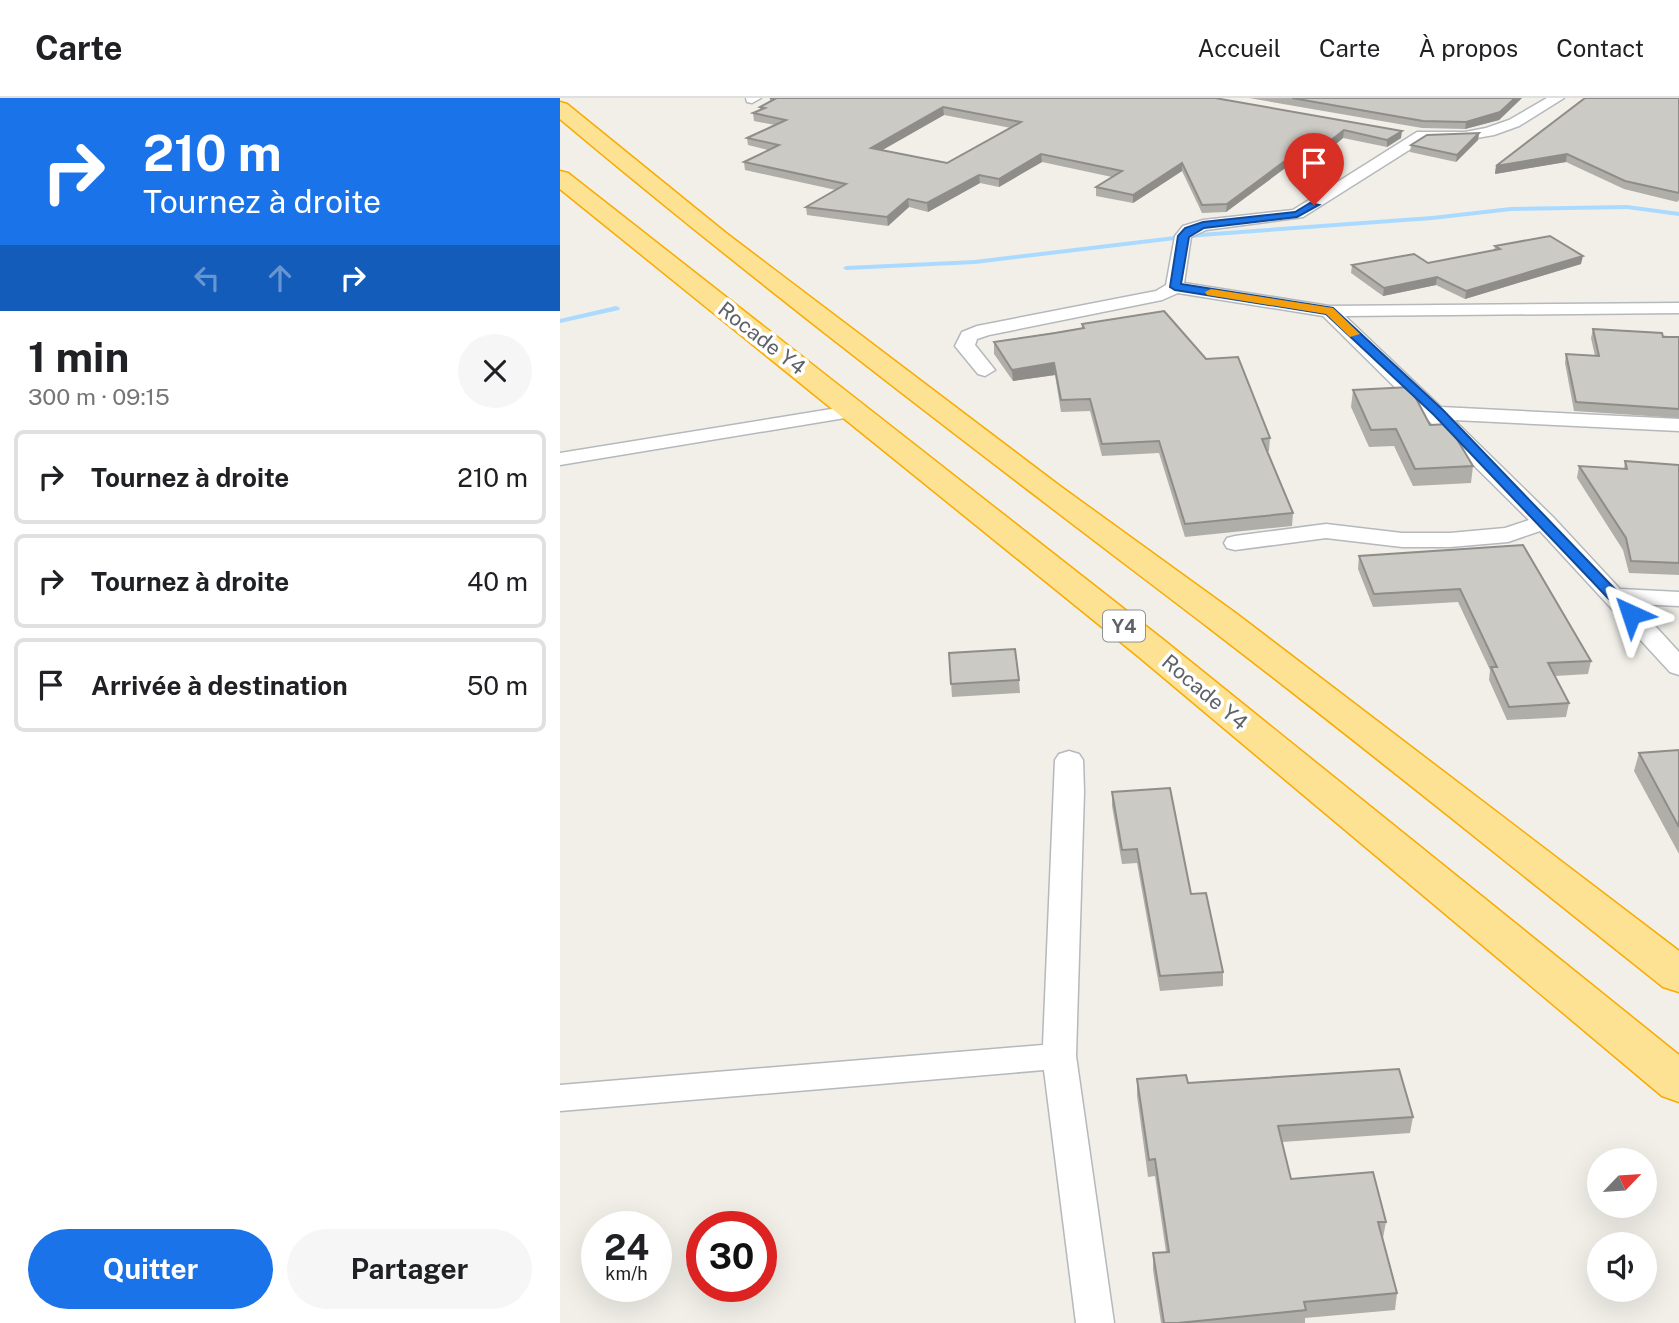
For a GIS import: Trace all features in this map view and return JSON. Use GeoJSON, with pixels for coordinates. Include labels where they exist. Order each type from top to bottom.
{"type":"FeatureCollection","features":[{"type":"Feature","properties":{"kind":"highway"},"geometry":{"type":"LineString","coordinates":[[572,105],[636,170],[728,246],[1049,493],[1224,622],[1679,975]]}},
{"type":"Feature","properties":{"kind":"highway","name":"Rocade Y4"},"geometry":{"type":"LineString","coordinates":[[566,186],[856,411],[1152,649],[1679,1083]]}},
{"type":"Feature","properties":{"kind":"street"},"geometry":{"type":"LineString","coordinates":[[1395,130],[1422,135],[1465,136],[1489,132],[1514,123],[1557,98]]}},
{"type":"Feature","properties":{"kind":"street"},"geometry":{"type":"LineString","coordinates":[[1175,287],[1184,236],[1189,230],[1203,225],[1297,214],[1422,135]]}},
{"type":"Feature","properties":{"kind":"street"},"geometry":{"type":"LineString","coordinates":[[985,370],[965,346],[970,336],[984,330],[1162,295],[1175,287],[1329,311],[1679,308]]}},
{"type":"Feature","properties":{"kind":"street"},"geometry":{"type":"LineString","coordinates":[[1329,311],[1438,413],[1545,522],[1679,667]]}},
{"type":"Feature","properties":{"kind":"street"},"geometry":{"type":"LineString","coordinates":[[560,459],[856,411]]}},
{"type":"Feature","properties":{"kind":"street"},"geometry":{"type":"LineString","coordinates":[[1438,413],[1679,425]]}},
{"type":"Feature","properties":{"kind":"street"},"geometry":{"type":"LineString","coordinates":[[1235,543],[1326,531],[1402,540],[1450,540],[1508,535],[1545,522]]}},
{"type":"Feature","properties":{"kind":"street"},"geometry":{"type":"LineString","coordinates":[[1615,596],[1679,598]]}},
{"type":"Feature","properties":{"kind":"street"},"geometry":{"type":"LineString","coordinates":[[1069,760],[1059,1056],[1095,1323]]}},
{"type":"Feature","properties":{"kind":"street"},"geometry":{"type":"LineString","coordinates":[[560,1098],[1059,1056]]}},
{"type":"Feature","properties":{"kind":"building"},"geometry":{"type":"Polygon","coordinates":[[[770,98],[1215,98],[1402,131],[1387,140],[1344,130],[1330,141],[1316,138],[1227,204],[1202,205],[1182,163],[1133,195],[1096,187],[1122,171],[1041,154],[999,179],[979,175],[927,203],[908,199],[887,217],[806,207],[846,184],[744,162],[779,145],[747,138],[786,120],[753,113],[765,108],[760,107],[775,99],[770,98]],[[943,107],[871,148],[947,163],[1021,122],[943,107]]]}},
{"type":"Feature","properties":{"kind":"building"},"geometry":{"type":"Polygon","coordinates":[[[1292,98],[1515,98],[1500,112],[1466,122],[1423,121],[1292,98]]]}},
{"type":"Feature","properties":{"kind":"building"},"geometry":{"type":"Polygon","coordinates":[[[1585,98],[1679,98],[1679,193],[1625,181],[1567,154],[1496,166],[1585,98]]]}},
{"type":"Feature","properties":{"kind":"building"},"geometry":{"type":"Polygon","coordinates":[[[1479,133],[1457,155],[1411,145],[1427,135],[1479,133]]]}},
{"type":"Feature","properties":{"kind":"building"},"geometry":{"type":"Polygon","coordinates":[[[1550,236],[1583,256],[1466,291],[1437,277],[1384,288],[1352,265],[1414,254],[1428,263],[1500,249],[1495,246],[1550,236]]]}},
{"type":"Feature","properties":{"kind":"building"},"geometry":{"type":"Polygon","coordinates":[[[1164,311],[1206,359],[1238,357],[1270,438],[1262,439],[1293,513],[1185,524],[1159,441],[1102,444],[1090,399],[1061,400],[1054,363],[1012,370],[994,342],[1084,328],[1082,324],[1164,311]]]}},
{"type":"Feature","properties":{"kind":"building"},"geometry":{"type":"Polygon","coordinates":[[[1593,329],[1662,333],[1663,337],[1679,337],[1679,409],[1576,402],[1566,354],[1599,356],[1593,329]]]}},
{"type":"Feature","properties":{"kind":"building"},"geometry":{"type":"Polygon","coordinates":[[[1410,387],[1430,425],[1448,424],[1473,466],[1415,469],[1396,429],[1371,430],[1353,390],[1410,387]]]}},
{"type":"Feature","properties":{"kind":"building"},"geometry":{"type":"Polygon","coordinates":[[[1625,461],[1679,465],[1679,563],[1631,561],[1626,538],[1579,466],[1627,469],[1625,461]]]}},
{"type":"Feature","properties":{"kind":"building"},"geometry":{"type":"Polygon","coordinates":[[[1523,545],[1591,661],[1548,663],[1569,703],[1509,707],[1491,667],[1497,667],[1460,589],[1374,594],[1359,556],[1523,545]]]}},
{"type":"Feature","properties":{"kind":"building"},"geometry":{"type":"Polygon","coordinates":[[[1015,649],[1019,680],[951,684],[949,653],[1015,649]]]}},
{"type":"Feature","properties":{"kind":"building"},"geometry":{"type":"Polygon","coordinates":[[[1679,750],[1679,827],[1639,753],[1679,750]]]}},
{"type":"Feature","properties":{"kind":"building"},"geometry":{"type":"Polygon","coordinates":[[[1170,788],[1191,894],[1206,893],[1223,972],[1160,976],[1137,849],[1122,850],[1112,792],[1170,788]]]}},
{"type":"Feature","properties":{"kind":"building"},"geometry":{"type":"Polygon","coordinates":[[[1399,1069],[1413,1117],[1278,1126],[1291,1179],[1373,1172],[1386,1222],[1378,1222],[1397,1293],[1304,1302],[1306,1310],[1164,1323],[1153,1253],[1169,1252],[1155,1159],[1149,1160],[1137,1079],[1186,1075],[1188,1083],[1399,1069]]]}},
{"type":"Feature","properties":{"kind":"waterway"},"geometry":{"type":"LineString","coordinates":[[846,268],[975,262],[1200,235],[1432,218],[1511,209],[1627,207],[1679,214]]}},
{"type":"Feature","properties":{"kind":"waterway"},"geometry":{"type":"LineString","coordinates":[[560,321],[616,308]]}},
{"type":"Feature","properties":{"kind":"slow traffic"},"geometry":{"type":"LineString","coordinates":[[1211,292],[1329,311],[1354,334]]}},
{"type":"Feature","properties":{"kind":"route"},"geometry":{"type":"LineString","coordinates":[[1314,205],[1297,214],[1203,225],[1189,230],[1184,236],[1175,287],[1329,311],[1438,413],[1631,614]]}}]}
